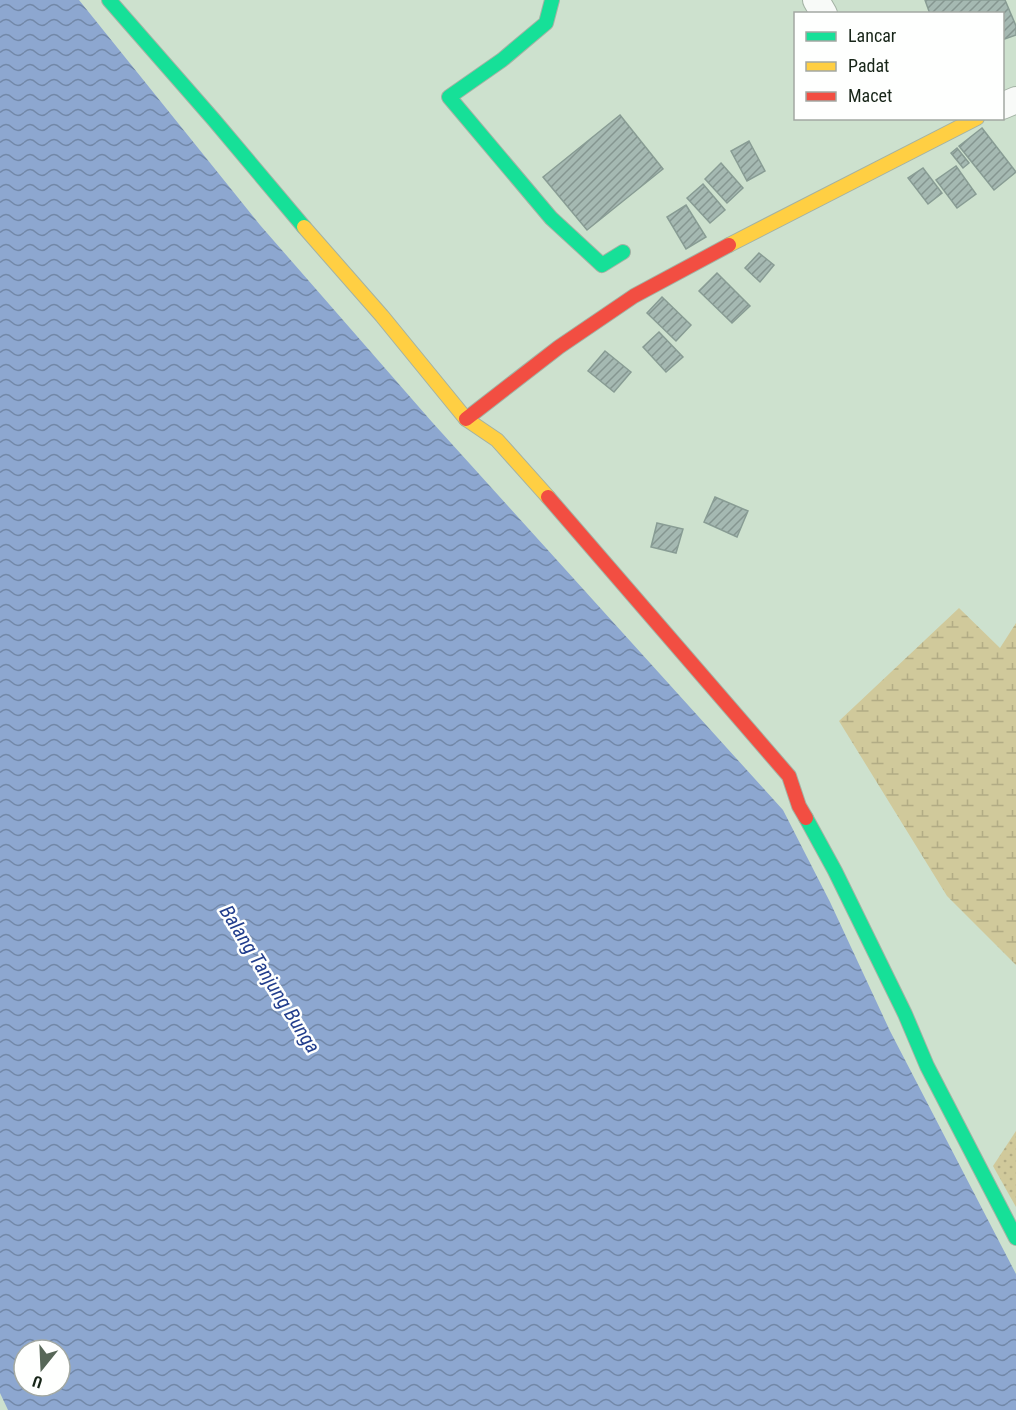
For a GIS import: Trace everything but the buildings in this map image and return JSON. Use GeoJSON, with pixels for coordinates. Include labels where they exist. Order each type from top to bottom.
{"type":"FeatureCollection","features":[{"type":"Feature","properties":{"kind":"street"},"geometry":{"type":"LineString","coordinates":[[109,0],[214,120],[339,269],[382,316],[466,419],[497,440],[789,776],[799,806],[835,872],[905,1014],[927,1066],[1016,1238]]}},
{"type":"Feature","properties":{"kind":"street"},"geometry":{"type":"LineString","coordinates":[[552,0],[546,23],[502,60],[449,97],[551,218],[602,265],[623,252]]}},
{"type":"Feature","properties":{"kind":"street"},"geometry":{"type":"LineString","coordinates":[[466,419],[559,347],[634,296],[973,120]]}},
{"type":"Feature","properties":{"kind":"green space"},"geometry":{"type":"Polygon","coordinates":[[[959,608],[1000,648],[1016,623],[1016,965],[947,896],[839,721],[959,608]]]}},
{"type":"Feature","properties":{"kind":"green space"},"geometry":{"type":"Polygon","coordinates":[[[1016,1131],[1016,1207],[993,1166],[1016,1131]]]}},
{"type":"Feature","properties":{"kind":"water","name":"Balang Tanjung Bunga"},"geometry":{"type":"Polygon","coordinates":[[[0,0],[79,0],[260,225],[432,422],[783,810],[830,902],[890,1031],[1016,1274],[1016,1410],[8,1410],[0,1393],[0,0]]]}},
{"type":"Feature","properties":{"kind":"traffic: fast"},"geometry":{"type":"LineString","coordinates":[[109,0],[304,227]]}},
{"type":"Feature","properties":{"kind":"traffic: fast"},"geometry":{"type":"LineString","coordinates":[[552,0],[546,23],[502,60],[449,97],[551,218],[602,265],[623,252]]}},
{"type":"Feature","properties":{"kind":"traffic: fast"},"geometry":{"type":"LineString","coordinates":[[806,818],[835,871],[905,1014],[927,1066],[1016,1238]]}},
{"type":"Feature","properties":{"kind":"traffic: slow"},"geometry":{"type":"LineString","coordinates":[[729,245],[973,120]]}},
{"type":"Feature","properties":{"kind":"traffic: slow"},"geometry":{"type":"LineString","coordinates":[[304,227],[382,316],[466,419],[497,440],[548,497]]}},
{"type":"Feature","properties":{"kind":"traffic: jam"},"geometry":{"type":"LineString","coordinates":[[466,419],[559,347],[634,296],[729,245]]}},
{"type":"Feature","properties":{"kind":"traffic: jam"},"geometry":{"type":"LineString","coordinates":[[548,497],[789,776],[799,806],[806,818]]}}]}
